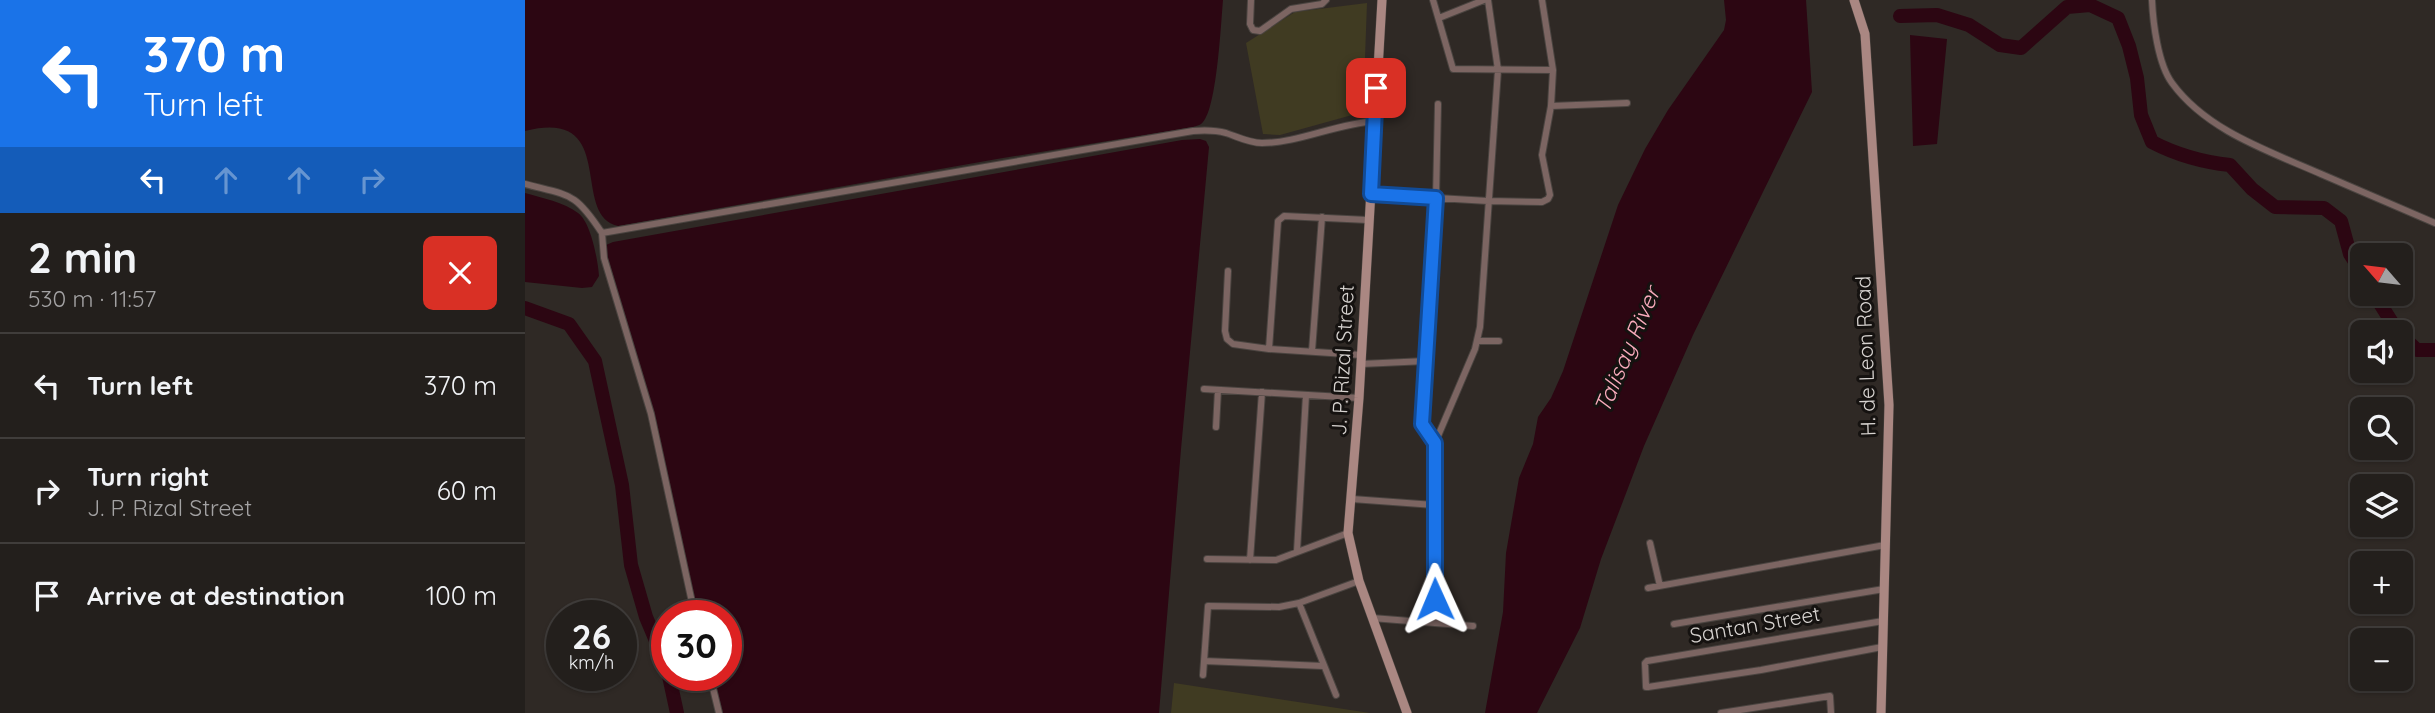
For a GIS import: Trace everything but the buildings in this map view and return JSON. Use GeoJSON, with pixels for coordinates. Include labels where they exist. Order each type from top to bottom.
{"type":"FeatureCollection","features":[{"type":"Feature","properties":{"kind":"street"},"geometry":{"type":"LineString","coordinates":[[1251,0],[1249,24],[1253,30],[1259,31],[1291,9],[1322,4],[1326,0]]}},
{"type":"Feature","properties":{"kind":"street"},"geometry":{"type":"LineString","coordinates":[[1291,0],[1291,9]]}},
{"type":"Feature","properties":{"kind":"street","name":"J. P. Rizal Street"},"geometry":{"type":"LineString","coordinates":[[1382,0],[1359,398],[1348,533],[1371,618],[1407,713]]}},
{"type":"Feature","properties":{"kind":"street"},"geometry":{"type":"LineString","coordinates":[[1433,0],[1453,69],[1553,70]]}},
{"type":"Feature","properties":{"kind":"street"},"geometry":{"type":"LineString","coordinates":[[1436,623],[1435,443],[1478,341],[1499,70],[1486,0],[1439,18]]}},
{"type":"Feature","properties":{"kind":"street"},"geometry":{"type":"LineString","coordinates":[[1371,194],[1542,202],[1550,197],[1542,155],[1551,106],[1553,70],[1542,0]]}},
{"type":"Feature","properties":{"kind":"street","name":"H. de Leon Road"},"geometry":{"type":"LineString","coordinates":[[1854,0],[1865,34],[1889,405],[1881,713]]}},
{"type":"Feature","properties":{"kind":"street"},"geometry":{"type":"LineString","coordinates":[[2152,0],[2159,50],[2170,81],[2193,106],[2220,127],[2435,223]]}},
{"type":"Feature","properties":{"kind":"street"},"geometry":{"type":"LineString","coordinates":[[1551,106],[1627,103]]}},
{"type":"Feature","properties":{"kind":"street"},"geometry":{"type":"LineString","coordinates":[[1435,443],[1422,424],[1439,104]]}},
{"type":"Feature","properties":{"kind":"street"},"geometry":{"type":"LineString","coordinates":[[602,233],[1193,131],[1210,130],[1253,143],[1264,143],[1292,139],[1356,122],[1375,121]]}},
{"type":"Feature","properties":{"kind":"street"},"geometry":{"type":"LineString","coordinates":[[525,184],[569,196],[581,203],[602,233],[604,258],[651,414],[691,600]]}},
{"type":"Feature","properties":{"kind":"street"},"geometry":{"type":"LineString","coordinates":[[1269,349],[1278,221],[1284,216],[1368,220]]}},
{"type":"Feature","properties":{"kind":"street"},"geometry":{"type":"LineString","coordinates":[[1312,351],[1322,217]]}},
{"type":"Feature","properties":{"kind":"street"},"geometry":{"type":"LineString","coordinates":[[1228,271],[1225,331],[1227,339],[1233,344],[1312,351],[1361,360],[1426,361]]}},
{"type":"Feature","properties":{"kind":"street"},"geometry":{"type":"LineString","coordinates":[[1478,341],[1499,341]]}},
{"type":"Feature","properties":{"kind":"street"},"geometry":{"type":"LineString","coordinates":[[1204,389],[1359,398]]}},
{"type":"Feature","properties":{"kind":"street"},"geometry":{"type":"LineString","coordinates":[[1216,428],[1218,390]]}},
{"type":"Feature","properties":{"kind":"street"},"geometry":{"type":"LineString","coordinates":[[1249,560],[1262,392]]}},
{"type":"Feature","properties":{"kind":"street"},"geometry":{"type":"LineString","coordinates":[[1297,551],[1306,395]]}},
{"type":"Feature","properties":{"kind":"street"},"geometry":{"type":"LineString","coordinates":[[1352,499],[1434,505]]}},
{"type":"Feature","properties":{"kind":"street"},"geometry":{"type":"LineString","coordinates":[[1207,559],[1276,560],[1348,533]]}},
{"type":"Feature","properties":{"kind":"street"},"geometry":{"type":"LineString","coordinates":[[1650,543],[1660,586]]}},
{"type":"Feature","properties":{"kind":"street"},"geometry":{"type":"LineString","coordinates":[[1648,588],[1885,545]]}},
{"type":"Feature","properties":{"kind":"street"},"geometry":{"type":"LineString","coordinates":[[1203,675],[1208,606],[1257,608],[1299,603],[1359,581]]}},
{"type":"Feature","properties":{"kind":"street"},"geometry":{"type":"LineString","coordinates":[[1674,624],[1884,589]]}},
{"type":"Feature","properties":{"kind":"street"},"geometry":{"type":"LineString","coordinates":[[1299,603],[1336,695]]}},
{"type":"Feature","properties":{"kind":"street"},"geometry":{"type":"LineString","coordinates":[[1371,618],[1473,626]]}},
{"type":"Feature","properties":{"kind":"street","name":"Santan Street"},"geometry":{"type":"LineString","coordinates":[[1882,647],[1761,670],[1646,687],[1647,661],[1883,621]]}},
{"type":"Feature","properties":{"kind":"street"},"geometry":{"type":"LineString","coordinates":[[1204,661],[1323,666]]}},
{"type":"Feature","properties":{"kind":"street"},"geometry":{"type":"LineString","coordinates":[[714,691],[719,713]]}},
{"type":"Feature","properties":{"kind":"street"},"geometry":{"type":"LineString","coordinates":[[1721,713],[1830,696],[1831,713]]}},
{"type":"Feature","properties":{"kind":"shaded area"},"geometry":{"type":"Polygon","coordinates":[[[1367,3],[1363,112],[1280,135],[1263,134],[1246,43],[1295,12],[1367,3]]]}},
{"type":"Feature","properties":{"kind":"shaded area"},"geometry":{"type":"Polygon","coordinates":[[[1174,683],[1370,713],[1171,713],[1174,683]]]}},
{"type":"Feature","properties":{"kind":"water"},"geometry":{"type":"Polygon","coordinates":[[[525,0],[1223,0],[1212,100],[1203,122],[1193,127],[618,226],[604,218],[596,203],[589,165],[583,148],[573,134],[554,128],[525,131],[525,0]]]}},
{"type":"Feature","properties":{"kind":"water","name":"Talisay River"},"geometry":{"type":"Polygon","coordinates":[[[1724,0],[1806,0],[1812,92],[1693,335],[1644,446],[1601,559],[1580,628],[1537,713],[1485,713],[1503,612],[1506,553],[1519,478],[1533,444],[1538,417],[1551,398],[1563,371],[1618,205],[1645,149],[1668,110],[1724,30],[1724,0]]]}},
{"type":"Feature","properties":{"kind":"water"},"geometry":{"type":"Polygon","coordinates":[[[1910,35],[1947,39],[1937,144],[1913,146],[1910,35]]]}},
{"type":"Feature","properties":{"kind":"water"},"geometry":{"type":"Polygon","coordinates":[[[1200,139],[1206,141],[1209,147],[1159,713],[722,713],[716,691],[742,691],[742,600],[694,600],[670,486],[604,254],[606,245],[1182,140],[1200,139]]]}},
{"type":"Feature","properties":{"kind":"water"},"geometry":{"type":"Polygon","coordinates":[[[525,193],[566,206],[583,218],[593,242],[599,276],[592,287],[525,282],[525,193]]]}},
{"type":"Feature","properties":{"kind":"waterway"},"geometry":{"type":"LineString","coordinates":[[1900,16],[1937,15],[1969,25],[2000,45],[2021,48],[2067,7],[2090,5],[2118,18],[2137,78],[2141,115],[2152,142],[2190,157],[2230,165],[2252,189],[2275,207],[2324,208],[2341,221],[2350,254]]}},
{"type":"Feature","properties":{"kind":"waterway"},"geometry":{"type":"LineString","coordinates":[[2382,306],[2390,320]]}},
{"type":"Feature","properties":{"kind":"waterway"},"geometry":{"type":"LineString","coordinates":[[525,308],[569,324],[595,361],[622,485],[631,565],[651,629]]}},
{"type":"Feature","properties":{"kind":"waterway"},"geometry":{"type":"LineString","coordinates":[[2413,346],[2417,350],[2435,350]]}},
{"type":"Feature","properties":{"kind":"waterway"},"geometry":{"type":"LineString","coordinates":[[672,691],[677,713]]}},
{"type":"Feature","properties":{"kind":"route"},"geometry":{"type":"LineString","coordinates":[[1376,88],[1371,194],[1436,198],[1422,424],[1435,443],[1435,599]]}}]}
